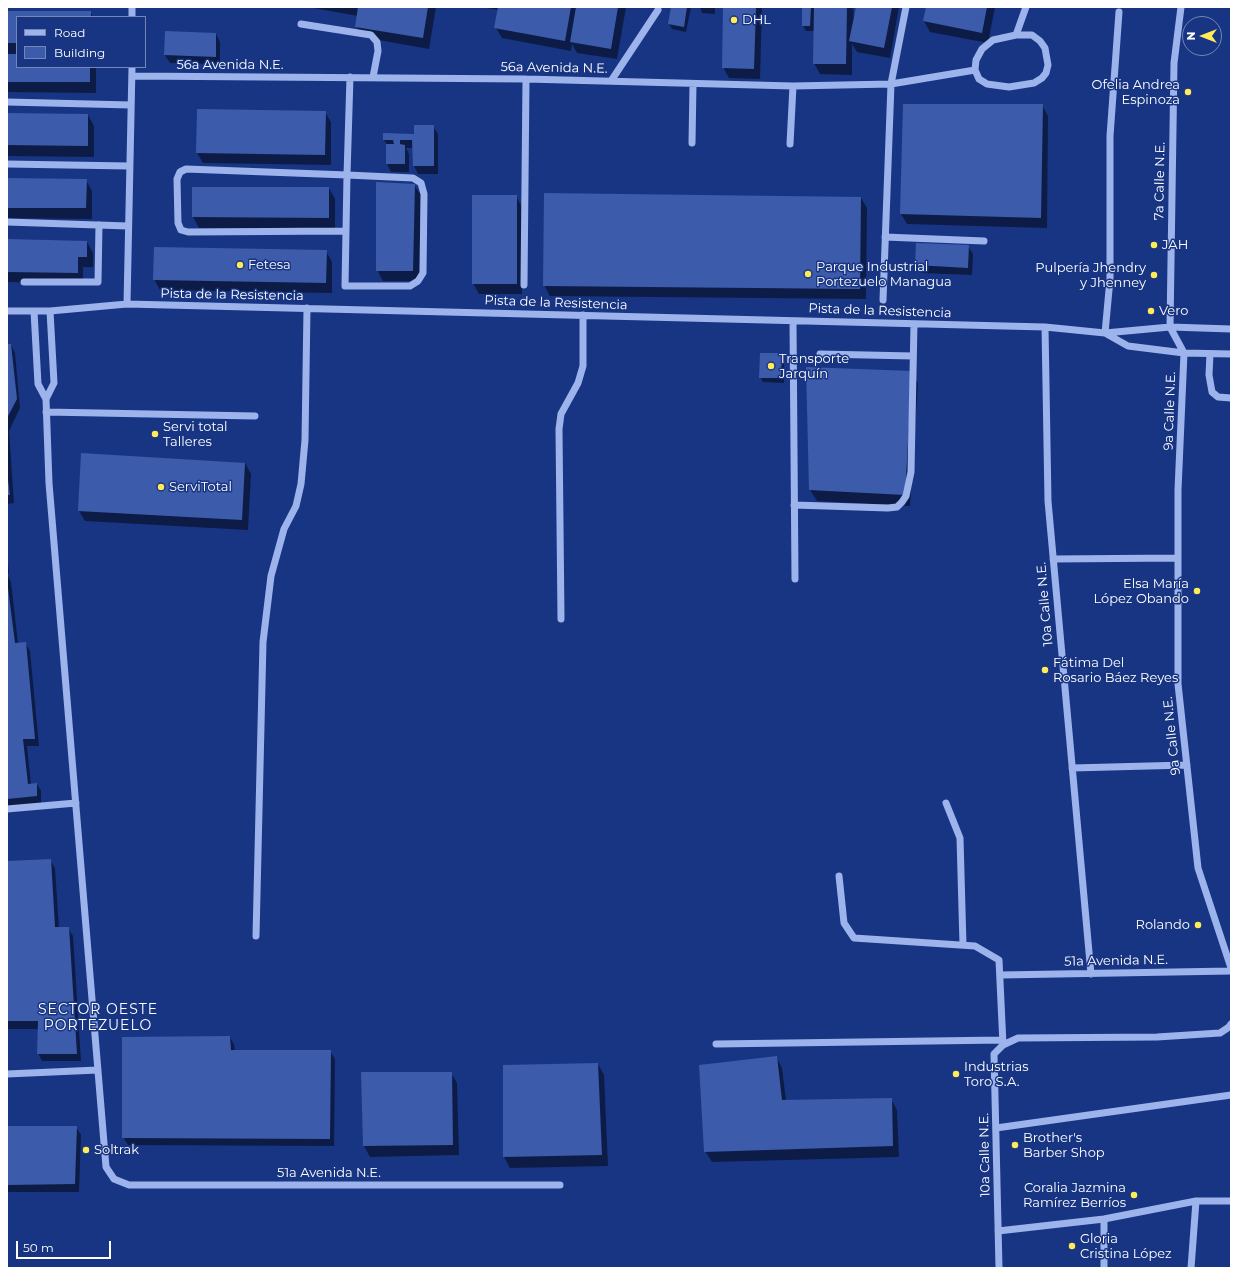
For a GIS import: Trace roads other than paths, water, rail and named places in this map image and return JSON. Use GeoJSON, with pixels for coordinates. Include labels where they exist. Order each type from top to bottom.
{"type":"FeatureCollection","features":[{"type":"Feature","properties":{"kind":"street"},"geometry":{"type":"LineString","coordinates":[[883,300],[890,84],[906,7]]}},
{"type":"Feature","properties":{"kind":"street"},"geometry":{"type":"LineString","coordinates":[[1016,35],[1026,7]]}},
{"type":"Feature","properties":{"kind":"street","name":"7a Calle N.E."},"geometry":{"type":"LineString","coordinates":[[1181,7],[1174,63],[1170,327],[1184,353]]}},
{"type":"Feature","properties":{"kind":"street"},"geometry":{"type":"LineString","coordinates":[[611,81],[658,10]]}},
{"type":"Feature","properties":{"kind":"street"},"geometry":{"type":"LineString","coordinates":[[1105,333],[1110,279],[1110,136],[1119,12]]}},
{"type":"Feature","properties":{"kind":"street"},"geometry":{"type":"LineString","coordinates":[[301,24],[371,35],[377,42],[378,51],[373,77]]}},
{"type":"Feature","properties":{"kind":"street"},"geometry":{"type":"LineString","coordinates":[[1016,35],[1032,35],[1045,48],[1048,65],[1046,74],[1034,83],[1018,86],[997,86],[987,84],[979,80],[975,70],[976,60],[982,49],[993,40],[1016,35]]}},
{"type":"Feature","properties":{"kind":"street"},"geometry":{"type":"LineString","coordinates":[[127,304],[132,68]]}},
{"type":"Feature","properties":{"kind":"street","name":"56a Avenida N.E."},"geometry":{"type":"LineString","coordinates":[[132,76],[526,79],[793,86],[890,84],[975,70]]}},
{"type":"Feature","properties":{"kind":"street"},"geometry":{"type":"LineString","coordinates":[[346,231],[188,232],[181,230],[178,223],[177,179],[180,172],[186,169],[347,175],[413,178],[421,183],[424,194],[423,273],[418,281],[410,286],[345,286],[346,231],[347,175],[350,77]]}},
{"type":"Feature","properties":{"kind":"street"},"geometry":{"type":"LineString","coordinates":[[524,285],[526,79]]}},
{"type":"Feature","properties":{"kind":"street"},"geometry":{"type":"LineString","coordinates":[[692,142],[693,84]]}},
{"type":"Feature","properties":{"kind":"street"},"geometry":{"type":"LineString","coordinates":[[790,144],[793,86]]}},
{"type":"Feature","properties":{"kind":"street"},"geometry":{"type":"LineString","coordinates":[[7,102],[131,105]]}},
{"type":"Feature","properties":{"kind":"street"},"geometry":{"type":"LineString","coordinates":[[7,164],[129,166]]}},
{"type":"Feature","properties":{"kind":"street"},"geometry":{"type":"LineString","coordinates":[[7,222],[128,226]]}},
{"type":"Feature","properties":{"kind":"street"},"geometry":{"type":"LineString","coordinates":[[24,282],[98,282],[100,225]]}},
{"type":"Feature","properties":{"kind":"street"},"geometry":{"type":"LineString","coordinates":[[885,237],[984,241]]}},
{"type":"Feature","properties":{"kind":"street","name":"Pista de la Resistencia"},"geometry":{"type":"LineString","coordinates":[[7,311],[50,311],[127,304],[1045,327],[1105,333],[1170,327],[1231,329]]}},
{"type":"Feature","properties":{"kind":"street"},"geometry":{"type":"LineString","coordinates":[[256,936],[263,642],[271,576],[284,529],[296,506],[301,484],[305,440],[307,308]]}},
{"type":"Feature","properties":{"kind":"street"},"geometry":{"type":"LineString","coordinates":[[34,311],[38,384],[46,399]]}},
{"type":"Feature","properties":{"kind":"street"},"geometry":{"type":"LineString","coordinates":[[7,1074],[98,1070],[49,483],[46,399],[54,383],[50,311]]}},
{"type":"Feature","properties":{"kind":"street"},"geometry":{"type":"LineString","coordinates":[[561,619],[559,428],[561,414],[578,382],[583,366],[583,315]]}},
{"type":"Feature","properties":{"kind":"street"},"geometry":{"type":"LineString","coordinates":[[793,321],[795,579]]}},
{"type":"Feature","properties":{"kind":"street"},"geometry":{"type":"LineString","coordinates":[[794,505],[888,508],[897,507],[906,496],[911,472],[914,324]]}},
{"type":"Feature","properties":{"kind":"street","name":"10a Calle N.E."},"geometry":{"type":"LineString","coordinates":[[1045,327],[1048,501],[1091,974]]}},
{"type":"Feature","properties":{"kind":"street","name":"Pista de la Resistencia"},"geometry":{"type":"LineString","coordinates":[[1105,333],[1128,346],[1184,353],[1231,354]]}},
{"type":"Feature","properties":{"kind":"street","name":"9a Calle N.E."},"geometry":{"type":"LineString","coordinates":[[1184,353],[1178,490],[1178,684],[1198,868],[1231,969]]}},
{"type":"Feature","properties":{"kind":"street"},"geometry":{"type":"LineString","coordinates":[[820,354],[914,356]]}},
{"type":"Feature","properties":{"kind":"street"},"geometry":{"type":"LineString","coordinates":[[1210,354],[1209,375],[1212,392],[1218,397],[1231,398]]}},
{"type":"Feature","properties":{"kind":"street"},"geometry":{"type":"LineString","coordinates":[[46,412],[255,416]]}},
{"type":"Feature","properties":{"kind":"street"},"geometry":{"type":"LineString","coordinates":[[1053,559],[1178,558]]}},
{"type":"Feature","properties":{"kind":"street"},"geometry":{"type":"LineString","coordinates":[[1072,768],[1187,765]]}},
{"type":"Feature","properties":{"kind":"street"},"geometry":{"type":"LineString","coordinates":[[7,809],[76,803]]}},
{"type":"Feature","properties":{"kind":"street"},"geometry":{"type":"LineString","coordinates":[[946,803],[960,838],[963,945]]}},
{"type":"Feature","properties":{"kind":"street"},"geometry":{"type":"LineString","coordinates":[[839,876],[844,923],[854,938],[975,946],[999,960],[1001,975],[1002,1042]]}},
{"type":"Feature","properties":{"kind":"street","name":"51a Avenida N.E."},"geometry":{"type":"LineString","coordinates":[[1001,975],[1091,974],[1231,969]]}},
{"type":"Feature","properties":{"kind":"street"},"geometry":{"type":"LineString","coordinates":[[716,1044],[1002,1042],[1018,1038],[1157,1037],[1220,1033],[1231,1024]]}},
{"type":"Feature","properties":{"kind":"street","name":"10a Calle N.E."},"geometry":{"type":"LineString","coordinates":[[999,1268],[994,1054],[1002,1042]]}},
{"type":"Feature","properties":{"kind":"street","name":"51a Avenida N.E."},"geometry":{"type":"LineString","coordinates":[[98,1070],[106,1167],[114,1179],[129,1185],[560,1185]]}},
{"type":"Feature","properties":{"kind":"street"},"geometry":{"type":"LineString","coordinates":[[996,1128],[1231,1095]]}},
{"type":"Feature","properties":{"kind":"street"},"geometry":{"type":"LineString","coordinates":[[998,1231],[1104,1219],[1196,1201],[1231,1201]]}},
{"type":"Feature","properties":{"kind":"street"},"geometry":{"type":"LineString","coordinates":[[1191,1268],[1196,1201]]}},
{"type":"Feature","properties":{"kind":"street"},"geometry":{"type":"LineString","coordinates":[[1104,1219],[1104,1268]]}},
{"type":"Feature","properties":{"kind":"place","name":"DHL"},"geometry":{"type":"Point","coordinates":[734,20]}},
{"type":"Feature","properties":{"kind":"place","name":"Ofelia Andrea Espinoza"},"geometry":{"type":"Point","coordinates":[1188,92]}},
{"type":"Feature","properties":{"kind":"place","name":"JAH"},"geometry":{"type":"Point","coordinates":[1154,245]}},
{"type":"Feature","properties":{"kind":"place","name":"Fetesa"},"geometry":{"type":"Point","coordinates":[240,265]}},
{"type":"Feature","properties":{"kind":"place","name":"Parque Industrial Portezuelo Managua"},"geometry":{"type":"Point","coordinates":[808,274]}},
{"type":"Feature","properties":{"kind":"place","name":"Pulpería Jhendry y Jhenney"},"geometry":{"type":"Point","coordinates":[1154,275]}},
{"type":"Feature","properties":{"kind":"place","name":"Vero"},"geometry":{"type":"Point","coordinates":[1151,311]}},
{"type":"Feature","properties":{"kind":"place","name":"Transporte Jarquín"},"geometry":{"type":"Point","coordinates":[771,366]}},
{"type":"Feature","properties":{"kind":"place","name":"Servi total Talleres"},"geometry":{"type":"Point","coordinates":[155,434]}},
{"type":"Feature","properties":{"kind":"place","name":"ServiTotal"},"geometry":{"type":"Point","coordinates":[161,487]}},
{"type":"Feature","properties":{"kind":"place","name":"Elsa María López Obando"},"geometry":{"type":"Point","coordinates":[1197,591]}},
{"type":"Feature","properties":{"kind":"place","name":"Fátima Del Rosario Báez Reyes"},"geometry":{"type":"Point","coordinates":[1045,670]}},
{"type":"Feature","properties":{"kind":"place","name":"Rolando"},"geometry":{"type":"Point","coordinates":[1198,925]}},
{"type":"Feature","properties":{"kind":"place","name":"Industrias Toro S.A."},"geometry":{"type":"Point","coordinates":[956,1074]}},
{"type":"Feature","properties":{"kind":"place","name":"Brother's Barber Shop"},"geometry":{"type":"Point","coordinates":[1015,1145]}},
{"type":"Feature","properties":{"kind":"place","name":"Soltrak"},"geometry":{"type":"Point","coordinates":[86,1150]}},
{"type":"Feature","properties":{"kind":"place","name":"Coralia Jazmina Ramírez Berríos"},"geometry":{"type":"Point","coordinates":[1134,1195]}},
{"type":"Feature","properties":{"kind":"place","name":"Gloria Cristina López"},"geometry":{"type":"Point","coordinates":[1072,1246]}},
{"type":"Feature","properties":{"kind":"district","name":"SECTOR OESTE PORTEZUELO"},"geometry":{"type":"Point","coordinates":[98,1018]}}]}
